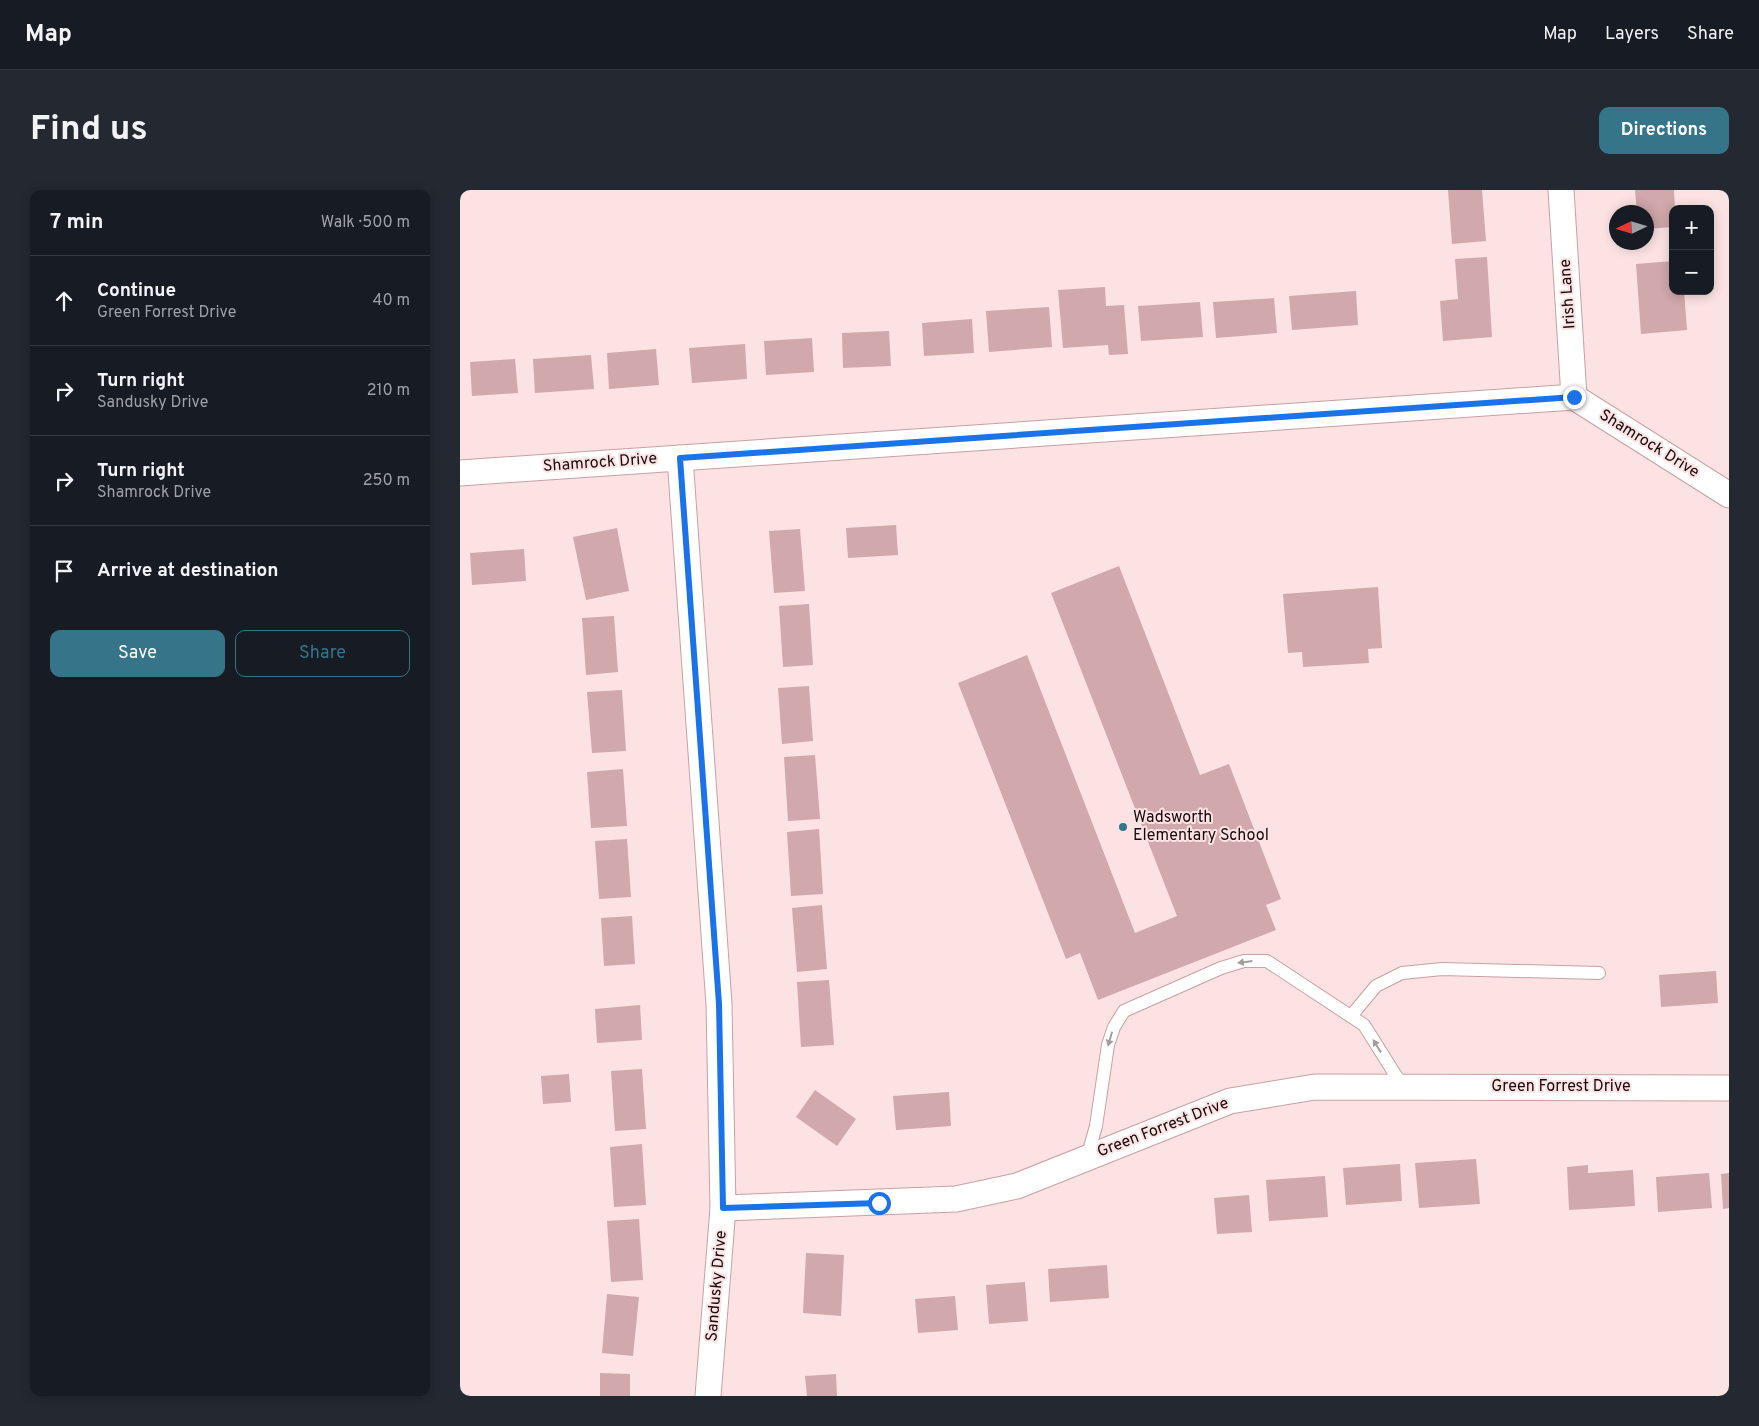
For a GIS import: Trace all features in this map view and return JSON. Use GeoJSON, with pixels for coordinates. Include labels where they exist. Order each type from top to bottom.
{"type":"FeatureCollection","features":[{"type":"Feature","properties":{"kind":"street","name":"Irish Lane"},"geometry":{"type":"LineString","coordinates":[[1561,190],[1574,397]]}},
{"type":"Feature","properties":{"kind":"street","name":"Shamrock Drive"},"geometry":{"type":"LineString","coordinates":[[460,473],[1574,397],[1729,495]]}},
{"type":"Feature","properties":{"kind":"street","name":"Sandusky Drive"},"geometry":{"type":"LineString","coordinates":[[680,458],[719,1004],[723,1208],[708,1396]]}},
{"type":"Feature","properties":{"kind":"street","name":"Green Forrest Drive"},"geometry":{"type":"LineString","coordinates":[[723,1208],[956,1200],[1017,1186],[1230,1101],[1315,1087],[1729,1088]]}},
{"type":"Feature","properties":{"kind":"lane"},"geometry":{"type":"LineString","coordinates":[[1087,1158],[1096,1126],[1108,1045],[1114,1027],[1124,1011],[1221,968],[1244,961],[1267,961],[1364,1024],[1403,1087]]}},
{"type":"Feature","properties":{"kind":"lane"},"geometry":{"type":"LineString","coordinates":[[1351,1016],[1376,986],[1402,973],[1442,969],[1599,973]]}},
{"type":"Feature","properties":{"kind":"building"},"geometry":{"type":"Polygon","coordinates":[[[1448,190],[1482,190],[1486,241],[1452,244],[1448,190]]]}},
{"type":"Feature","properties":{"kind":"building"},"geometry":{"type":"Polygon","coordinates":[[[1635,190],[1674,190],[1675,205],[1669,205],[1669,227],[1654,228],[1654,205],[1636,205],[1635,190]]]}},
{"type":"Feature","properties":{"kind":"building"},"geometry":{"type":"Polygon","coordinates":[[[1487,257],[1492,337],[1443,341],[1440,301],[1458,299],[1455,259],[1487,257]]]}},
{"type":"Feature","properties":{"kind":"building"},"geometry":{"type":"Polygon","coordinates":[[[1669,261],[1669,295],[1684,295],[1687,330],[1641,334],[1636,264],[1669,261]]]}},
{"type":"Feature","properties":{"kind":"building"},"geometry":{"type":"Polygon","coordinates":[[[1105,287],[1106,306],[1124,305],[1128,354],[1109,355],[1108,345],[1063,348],[1058,290],[1105,287]]]}},
{"type":"Feature","properties":{"kind":"building"},"geometry":{"type":"Polygon","coordinates":[[[1356,291],[1358,325],[1292,330],[1289,296],[1356,291]]]}},
{"type":"Feature","properties":{"kind":"building"},"geometry":{"type":"Polygon","coordinates":[[[1274,298],[1277,333],[1216,338],[1213,302],[1274,298]]]}},
{"type":"Feature","properties":{"kind":"building"},"geometry":{"type":"Polygon","coordinates":[[[1200,302],[1203,337],[1141,341],[1138,306],[1200,302]]]}},
{"type":"Feature","properties":{"kind":"building"},"geometry":{"type":"Polygon","coordinates":[[[1049,307],[1052,347],[989,352],[986,311],[1049,307]]]}},
{"type":"Feature","properties":{"kind":"building"},"geometry":{"type":"Polygon","coordinates":[[[972,319],[974,353],[924,356],[922,323],[972,319]]]}},
{"type":"Feature","properties":{"kind":"building"},"geometry":{"type":"Polygon","coordinates":[[[889,331],[891,366],[843,368],[842,333],[889,331]]]}},
{"type":"Feature","properties":{"kind":"building"},"geometry":{"type":"Polygon","coordinates":[[[812,338],[814,372],[766,375],[764,341],[812,338]]]}},
{"type":"Feature","properties":{"kind":"building"},"geometry":{"type":"Polygon","coordinates":[[[745,344],[747,379],[692,383],[689,348],[745,344]]]}},
{"type":"Feature","properties":{"kind":"building"},"geometry":{"type":"Polygon","coordinates":[[[656,349],[659,385],[609,389],[607,353],[656,349]]]}},
{"type":"Feature","properties":{"kind":"building"},"geometry":{"type":"Polygon","coordinates":[[[591,355],[594,389],[535,393],[533,359],[591,355]]]}},
{"type":"Feature","properties":{"kind":"building"},"geometry":{"type":"Polygon","coordinates":[[[515,359],[518,393],[472,396],[470,362],[515,359]]]}},
{"type":"Feature","properties":{"kind":"building"},"geometry":{"type":"Polygon","coordinates":[[[896,525],[898,555],[848,558],[846,528],[896,525]]]}},
{"type":"Feature","properties":{"kind":"building"},"geometry":{"type":"Polygon","coordinates":[[[617,528],[629,591],[586,600],[573,537],[617,528]]]}},
{"type":"Feature","properties":{"kind":"building"},"geometry":{"type":"Polygon","coordinates":[[[800,529],[805,591],[774,593],[769,531],[800,529]]]}},
{"type":"Feature","properties":{"kind":"building"},"geometry":{"type":"Polygon","coordinates":[[[524,549],[526,581],[472,585],[470,553],[524,549]]]}},
{"type":"Feature","properties":{"kind":"building"},"geometry":{"type":"Polygon","coordinates":[[[1119,566],[1200,775],[1229,764],[1281,899],[1266,905],[1276,930],[1098,1000],[1080,953],[1066,959],[958,683],[1027,655],[1135,933],[1177,916],[1051,593],[1119,566]]]}},
{"type":"Feature","properties":{"kind":"building"},"geometry":{"type":"Polygon","coordinates":[[[1378,587],[1382,648],[1368,649],[1369,663],[1303,667],[1302,652],[1288,653],[1283,594],[1378,587]]]}},
{"type":"Feature","properties":{"kind":"building"},"geometry":{"type":"Polygon","coordinates":[[[809,604],[813,665],[783,667],[779,606],[809,604]]]}},
{"type":"Feature","properties":{"kind":"building"},"geometry":{"type":"Polygon","coordinates":[[[614,616],[618,672],[586,675],[582,618],[614,616]]]}},
{"type":"Feature","properties":{"kind":"building"},"geometry":{"type":"Polygon","coordinates":[[[809,686],[813,741],[782,744],[778,688],[809,686]]]}},
{"type":"Feature","properties":{"kind":"building"},"geometry":{"type":"Polygon","coordinates":[[[622,690],[626,751],[592,753],[587,692],[622,690]]]}},
{"type":"Feature","properties":{"kind":"building"},"geometry":{"type":"Polygon","coordinates":[[[815,755],[820,819],[788,821],[784,757],[815,755]]]}},
{"type":"Feature","properties":{"kind":"building"},"geometry":{"type":"Polygon","coordinates":[[[623,769],[627,826],[591,828],[587,772],[623,769]]]}},
{"type":"Feature","properties":{"kind":"building"},"geometry":{"type":"Polygon","coordinates":[[[819,829],[823,894],[791,896],[787,832],[819,829]]]}},
{"type":"Feature","properties":{"kind":"building"},"geometry":{"type":"Polygon","coordinates":[[[627,839],[631,897],[599,899],[595,841],[627,839]]]}},
{"type":"Feature","properties":{"kind":"building"},"geometry":{"type":"Polygon","coordinates":[[[822,905],[827,969],[797,972],[792,908],[822,905]]]}},
{"type":"Feature","properties":{"kind":"building"},"geometry":{"type":"Polygon","coordinates":[[[632,916],[635,964],[604,966],[601,918],[632,916]]]}},
{"type":"Feature","properties":{"kind":"building"},"geometry":{"type":"Polygon","coordinates":[[[1716,971],[1718,1003],[1661,1007],[1659,975],[1716,971]]]}},
{"type":"Feature","properties":{"kind":"building"},"geometry":{"type":"Polygon","coordinates":[[[829,980],[834,1045],[801,1047],[797,982],[829,980]]]}},
{"type":"Feature","properties":{"kind":"building"},"geometry":{"type":"Polygon","coordinates":[[[640,1005],[642,1040],[597,1043],[595,1009],[640,1005]]]}},
{"type":"Feature","properties":{"kind":"building"},"geometry":{"type":"Polygon","coordinates":[[[642,1069],[646,1129],[615,1131],[611,1071],[642,1069]]]}},
{"type":"Feature","properties":{"kind":"building"},"geometry":{"type":"Polygon","coordinates":[[[569,1074],[571,1102],[543,1104],[541,1076],[569,1074]]]}},
{"type":"Feature","properties":{"kind":"building"},"geometry":{"type":"Polygon","coordinates":[[[815,1090],[856,1119],[837,1146],[796,1117],[815,1090]]]}},
{"type":"Feature","properties":{"kind":"building"},"geometry":{"type":"Polygon","coordinates":[[[949,1092],[951,1126],[896,1130],[893,1096],[949,1092]]]}},
{"type":"Feature","properties":{"kind":"building"},"geometry":{"type":"Polygon","coordinates":[[[642,1144],[646,1205],[614,1207],[610,1147],[642,1144]]]}},
{"type":"Feature","properties":{"kind":"building"},"geometry":{"type":"Polygon","coordinates":[[[1476,1159],[1480,1204],[1419,1208],[1415,1163],[1476,1159]]]}},
{"type":"Feature","properties":{"kind":"building"},"geometry":{"type":"Polygon","coordinates":[[[1400,1164],[1402,1201],[1346,1205],[1343,1168],[1400,1164]]]}},
{"type":"Feature","properties":{"kind":"building"},"geometry":{"type":"Polygon","coordinates":[[[1588,1165],[1588,1173],[1633,1170],[1635,1206],[1569,1210],[1567,1167],[1588,1165]]]}},
{"type":"Feature","properties":{"kind":"building"},"geometry":{"type":"Polygon","coordinates":[[[1709,1173],[1712,1208],[1658,1212],[1656,1177],[1709,1173]]]}},
{"type":"Feature","properties":{"kind":"building"},"geometry":{"type":"Polygon","coordinates":[[[1729,1173],[1729,1208],[1723,1209],[1721,1174],[1729,1173]]]}},
{"type":"Feature","properties":{"kind":"building"},"geometry":{"type":"Polygon","coordinates":[[[1325,1176],[1328,1217],[1269,1221],[1266,1180],[1325,1176]]]}},
{"type":"Feature","properties":{"kind":"building"},"geometry":{"type":"Polygon","coordinates":[[[1249,1195],[1252,1232],[1217,1234],[1214,1198],[1249,1195]]]}},
{"type":"Feature","properties":{"kind":"building"},"geometry":{"type":"Polygon","coordinates":[[[639,1219],[643,1280],[611,1282],[607,1221],[639,1219]]]}},
{"type":"Feature","properties":{"kind":"building"},"geometry":{"type":"Polygon","coordinates":[[[806,1253],[844,1255],[841,1316],[803,1313],[806,1253]]]}},
{"type":"Feature","properties":{"kind":"building"},"geometry":{"type":"Polygon","coordinates":[[[1107,1265],[1109,1298],[1050,1302],[1048,1269],[1107,1265]]]}},
{"type":"Feature","properties":{"kind":"building"},"geometry":{"type":"Polygon","coordinates":[[[1025,1282],[1028,1321],[989,1324],[986,1285],[1025,1282]]]}},
{"type":"Feature","properties":{"kind":"building"},"geometry":{"type":"Polygon","coordinates":[[[607,1294],[639,1297],[633,1356],[602,1353],[607,1294]]]}},
{"type":"Feature","properties":{"kind":"building"},"geometry":{"type":"Polygon","coordinates":[[[955,1296],[958,1330],[918,1333],[915,1299],[955,1296]]]}},
{"type":"Feature","properties":{"kind":"building"},"geometry":{"type":"Polygon","coordinates":[[[600,1373],[630,1374],[630,1396],[600,1396],[600,1373]]]}},
{"type":"Feature","properties":{"kind":"building"},"geometry":{"type":"Polygon","coordinates":[[[836,1374],[837,1396],[807,1396],[805,1376],[836,1374]]]}},
{"type":"Feature","properties":{"kind":"place","name":"Wadsworth Elementary School"},"geometry":{"type":"Point","coordinates":[1123,827]}},
{"type":"Feature","properties":{"kind":"route"},"geometry":{"type":"LineString","coordinates":[[879,1203],[723,1208],[719,1004],[680,458],[1574,397]]}}]}
